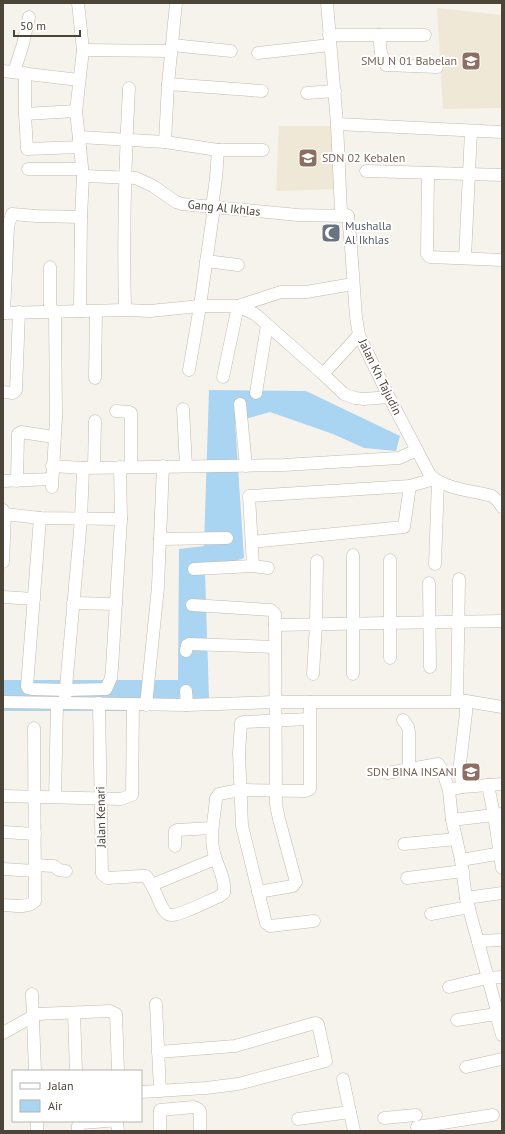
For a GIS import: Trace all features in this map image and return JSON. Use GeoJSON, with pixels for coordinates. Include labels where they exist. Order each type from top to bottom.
{"type":"FeatureCollection","features":[{"type":"Feature","properties":{"kind":"street"},"geometry":{"type":"LineString","coordinates":[[78,3],[83,50],[76,111],[83,173],[80,311]]}},
{"type":"Feature","properties":{"kind":"street"},"geometry":{"type":"LineString","coordinates":[[165,142],[168,84],[176,3]]}},
{"type":"Feature","properties":{"kind":"street","name":"Jalan Kh Tajudin"},"geometry":{"type":"LineString","coordinates":[[327,3],[335,91],[341,212],[348,216],[356,317],[359,335],[389,397],[428,471],[436,480]]}},
{"type":"Feature","properties":{"kind":"street"},"geometry":{"type":"LineString","coordinates":[[29,17],[23,44],[14,72],[24,114],[27,149],[79,142],[126,140],[165,142],[218,150],[262,150]]}},
{"type":"Feature","properties":{"kind":"street"},"geometry":{"type":"LineString","coordinates":[[379,35],[381,53],[388,66],[437,67]]}},
{"type":"Feature","properties":{"kind":"street"},"geometry":{"type":"LineString","coordinates":[[258,53],[330,40],[379,35],[425,35]]}},
{"type":"Feature","properties":{"kind":"street"},"geometry":{"type":"LineString","coordinates":[[83,50],[171,48],[231,51]]}},
{"type":"Feature","properties":{"kind":"street"},"geometry":{"type":"LineString","coordinates":[[14,72],[79,80]]}},
{"type":"Feature","properties":{"kind":"street"},"geometry":{"type":"LineString","coordinates":[[168,84],[262,91]]}},
{"type":"Feature","properties":{"kind":"street"},"geometry":{"type":"LineString","coordinates":[[125,310],[124,232],[129,88]]}},
{"type":"Feature","properties":{"kind":"street"},"geometry":{"type":"LineString","coordinates":[[307,93],[335,91]]}},
{"type":"Feature","properties":{"kind":"street"},"geometry":{"type":"LineString","coordinates":[[24,114],[76,111]]}},
{"type":"Feature","properties":{"kind":"street"},"geometry":{"type":"LineString","coordinates":[[337,124],[502,132]]}},
{"type":"Feature","properties":{"kind":"street"},"geometry":{"type":"LineString","coordinates":[[465,258],[468,174],[472,130]]}},
{"type":"Feature","properties":{"kind":"street"},"geometry":{"type":"LineString","coordinates":[[189,370],[206,261],[218,150]]}},
{"type":"Feature","properties":{"kind":"street","name":"Gang Al Ikhlas"},"geometry":{"type":"LineString","coordinates":[[28,170],[136,178],[154,186],[176,202],[298,215],[348,216]]}},
{"type":"Feature","properties":{"kind":"street"},"geometry":{"type":"LineString","coordinates":[[366,172],[502,175]]}},
{"type":"Feature","properties":{"kind":"street"},"geometry":{"type":"LineString","coordinates":[[428,173],[427,254],[430,257],[502,260]]}},
{"type":"Feature","properties":{"kind":"street"},"geometry":{"type":"LineString","coordinates":[[81,217],[7,214],[8,226],[4,313],[52,311],[150,311],[200,306],[238,306],[281,292],[306,292],[353,284]]}},
{"type":"Feature","properties":{"kind":"street"},"geometry":{"type":"LineString","coordinates":[[206,261],[238,265]]}},
{"type":"Feature","properties":{"kind":"street"},"geometry":{"type":"LineString","coordinates":[[3,480],[52,483],[56,383],[50,267]]}},
{"type":"Feature","properties":{"kind":"street"},"geometry":{"type":"LineString","coordinates":[[238,306],[255,314],[324,374],[344,394],[355,398],[364,399],[389,397]]}},
{"type":"Feature","properties":{"kind":"street"},"geometry":{"type":"LineString","coordinates":[[223,377],[238,306]]}},
{"type":"Feature","properties":{"kind":"street"},"geometry":{"type":"LineString","coordinates":[[95,378],[96,311]]}},
{"type":"Feature","properties":{"kind":"street"},"geometry":{"type":"LineString","coordinates":[[3,392],[13,393],[16,390],[19,312]]}},
{"type":"Feature","properties":{"kind":"street"},"geometry":{"type":"LineString","coordinates":[[256,393],[267,325]]}},
{"type":"Feature","properties":{"kind":"street"},"geometry":{"type":"LineString","coordinates":[[324,374],[359,335]]}},
{"type":"Feature","properties":{"kind":"street"},"geometry":{"type":"LineString","coordinates":[[240,404],[246,466]]}},
{"type":"Feature","properties":{"kind":"street"},"geometry":{"type":"LineString","coordinates":[[183,409],[186,466]]}},
{"type":"Feature","properties":{"kind":"street"},"geometry":{"type":"LineString","coordinates":[[3,702],[64,698],[106,689],[109,685],[112,668],[120,519],[131,414],[130,412],[116,411]]}},
{"type":"Feature","properties":{"kind":"street"},"geometry":{"type":"LineString","coordinates":[[56,797],[81,519],[95,421]]}},
{"type":"Feature","properties":{"kind":"street"},"geometry":{"type":"LineString","coordinates":[[17,481],[18,434],[21,432],[54,437]]}},
{"type":"Feature","properties":{"kind":"street"},"geometry":{"type":"LineString","coordinates":[[52,466],[126,467],[284,465],[399,458],[417,450]]}},
{"type":"Feature","properties":{"kind":"street"},"geometry":{"type":"LineString","coordinates":[[147,699],[158,587],[163,466]]}},
{"type":"Feature","properties":{"kind":"street"},"geometry":{"type":"LineString","coordinates":[[435,564],[436,480]]}},
{"type":"Feature","properties":{"kind":"street"},"geometry":{"type":"LineString","coordinates":[[254,566],[249,496],[410,486],[436,480],[446,485],[492,496],[501,503]]}},
{"type":"Feature","properties":{"kind":"street"},"geometry":{"type":"LineString","coordinates":[[252,542],[404,527],[410,486]]}},
{"type":"Feature","properties":{"kind":"street"},"geometry":{"type":"LineString","coordinates":[[3,562],[4,512],[40,518],[120,519]]}},
{"type":"Feature","properties":{"kind":"street"},"geometry":{"type":"LineString","coordinates":[[40,518],[28,688],[64,698],[99,703],[133,704],[147,699],[186,698],[275,702],[502,707]]}},
{"type":"Feature","properties":{"kind":"street"},"geometry":{"type":"LineString","coordinates":[[160,539],[227,538]]}},
{"type":"Feature","properties":{"kind":"street"},"geometry":{"type":"LineString","coordinates":[[353,555],[353,674]]}},
{"type":"Feature","properties":{"kind":"street"},"geometry":{"type":"LineString","coordinates":[[390,560],[390,658]]}},
{"type":"Feature","properties":{"kind":"street"},"geometry":{"type":"LineString","coordinates":[[313,674],[316,624],[317,561]]}},
{"type":"Feature","properties":{"kind":"street"},"geometry":{"type":"LineString","coordinates":[[194,569],[254,566],[268,568]]}},
{"type":"Feature","properties":{"kind":"street"},"geometry":{"type":"LineString","coordinates":[[459,579],[459,621],[464,705],[460,764],[462,787]]}},
{"type":"Feature","properties":{"kind":"street"},"geometry":{"type":"LineString","coordinates":[[429,583],[430,667]]}},
{"type":"Feature","properties":{"kind":"street"},"geometry":{"type":"LineString","coordinates":[[3,597],[34,599]]}},
{"type":"Feature","properties":{"kind":"street"},"geometry":{"type":"LineString","coordinates":[[73,603],[116,604]]}},
{"type":"Feature","properties":{"kind":"street"},"geometry":{"type":"LineString","coordinates":[[192,605],[272,610],[275,614],[277,812],[296,883],[291,886],[258,892]]}},
{"type":"Feature","properties":{"kind":"street"},"geometry":{"type":"LineString","coordinates":[[275,625],[502,621]]}},
{"type":"Feature","properties":{"kind":"street"},"geometry":{"type":"LineString","coordinates":[[189,646],[275,647]]}},
{"type":"Feature","properties":{"kind":"street"},"geometry":{"type":"LineString","coordinates":[[215,859],[152,885],[161,906],[167,914],[174,915],[224,893],[225,886],[212,846],[212,828],[216,798],[219,794],[240,790],[306,791],[310,789],[310,702]]}},
{"type":"Feature","properties":{"kind":"street","name":"Jalan Kenari"},"geometry":{"type":"LineString","coordinates":[[99,703],[102,874],[107,878],[146,876],[152,885]]}},
{"type":"Feature","properties":{"kind":"street"},"geometry":{"type":"LineString","coordinates":[[3,796],[121,798],[132,795],[133,704]]}},
{"type":"Feature","properties":{"kind":"street"},"geometry":{"type":"LineString","coordinates":[[309,719],[247,721],[241,723],[239,753],[242,826],[267,925],[314,921]]}},
{"type":"Feature","properties":{"kind":"street"},"geometry":{"type":"LineString","coordinates":[[403,720],[408,727],[409,732],[408,769]]}},
{"type":"Feature","properties":{"kind":"street"},"geometry":{"type":"LineString","coordinates":[[3,905],[27,906],[31,905],[35,901],[34,728]]}},
{"type":"Feature","properties":{"kind":"street"},"geometry":{"type":"LineString","coordinates":[[387,773],[438,764],[441,767],[445,781],[450,790],[452,820],[462,865],[468,903],[487,978],[498,1000],[496,1014],[502,1035]]}},
{"type":"Feature","properties":{"kind":"street"},"geometry":{"type":"LineString","coordinates":[[450,790],[462,787],[502,784]]}},
{"type":"Feature","properties":{"kind":"street"},"geometry":{"type":"LineString","coordinates":[[488,785],[498,815],[502,868]]}},
{"type":"Feature","properties":{"kind":"street"},"geometry":{"type":"LineString","coordinates":[[452,820],[498,815]]}},
{"type":"Feature","properties":{"kind":"street"},"geometry":{"type":"LineString","coordinates":[[175,846],[175,831],[177,830],[212,828]]}},
{"type":"Feature","properties":{"kind":"street"},"geometry":{"type":"LineString","coordinates":[[3,832],[34,834]]}},
{"type":"Feature","properties":{"kind":"street"},"geometry":{"type":"LineString","coordinates":[[404,844],[456,839]]}},
{"type":"Feature","properties":{"kind":"street"},"geometry":{"type":"LineString","coordinates":[[408,878],[462,865],[501,853]]}},
{"type":"Feature","properties":{"kind":"street"},"geometry":{"type":"LineString","coordinates":[[3,869],[54,866],[59,870],[66,871]]}},
{"type":"Feature","properties":{"kind":"street"},"geometry":{"type":"LineString","coordinates":[[431,914],[502,893]]}},
{"type":"Feature","properties":{"kind":"street"},"geometry":{"type":"LineString","coordinates":[[478,941],[502,940]]}},
{"type":"Feature","properties":{"kind":"street"},"geometry":{"type":"LineString","coordinates":[[449,987],[487,978],[502,977]]}},
{"type":"Feature","properties":{"kind":"street"},"geometry":{"type":"LineString","coordinates":[[32,994],[35,1070]]}},
{"type":"Feature","properties":{"kind":"street"},"geometry":{"type":"LineString","coordinates":[[156,1004],[160,1091]]}},
{"type":"Feature","properties":{"kind":"street"},"geometry":{"type":"LineString","coordinates":[[3,1033],[37,1014],[110,1011],[116,1014],[118,1070]]}},
{"type":"Feature","properties":{"kind":"street"},"geometry":{"type":"LineString","coordinates":[[74,1013],[76,1070]]}},
{"type":"Feature","properties":{"kind":"street"},"geometry":{"type":"LineString","coordinates":[[457,1020],[496,1014]]}},
{"type":"Feature","properties":{"kind":"street"},"geometry":{"type":"LineString","coordinates":[[142,1092],[206,1088],[238,1084],[326,1061],[318,1024],[315,1023],[235,1046],[158,1052]]}},
{"type":"Feature","properties":{"kind":"street"},"geometry":{"type":"LineString","coordinates":[[466,1067],[502,1059]]}},
{"type":"Feature","properties":{"kind":"street"},"geometry":{"type":"LineString","coordinates":[[343,1079],[354,1131]]}},
{"type":"Feature","properties":{"kind":"street"},"geometry":{"type":"LineString","coordinates":[[160,1131],[160,1110],[194,1107],[200,1111],[200,1131]]}},
{"type":"Feature","properties":{"kind":"street"},"geometry":{"type":"LineString","coordinates":[[298,1119],[350,1112]]}},
{"type":"Feature","properties":{"kind":"street"},"geometry":{"type":"LineString","coordinates":[[384,1118],[417,1119],[493,1115]]}},
{"type":"Feature","properties":{"kind":"street"},"geometry":{"type":"LineString","coordinates":[[78,1131],[78,1126],[81,1123],[94,1122]]}},
{"type":"Feature","properties":{"kind":"street"},"geometry":{"type":"LineString","coordinates":[[114,1122],[118,1125],[118,1131]]}},
{"type":"Feature","properties":{"kind":"shaded area","name":"SMU N 01 Babelan"},"geometry":{"type":"Polygon","coordinates":[[[437,8],[502,15],[502,108],[443,109],[437,8]]]}},
{"type":"Feature","properties":{"kind":"shaded area","name":"SDN 02 Kebalen"},"geometry":{"type":"Polygon","coordinates":[[[279,126],[336,126],[340,189],[276,191],[279,126]]]}},
{"type":"Feature","properties":{"kind":"water"},"geometry":{"type":"Polygon","coordinates":[[[209,390],[306,391],[400,436],[396,451],[364,448],[333,434],[270,412],[235,422],[244,558],[205,572],[209,699],[182,711],[3,711],[3,680],[178,680],[179,549],[204,546],[209,390]]]}},
{"type":"Feature","properties":{"kind":"place","name":"SMU N 01 Babelan"},"geometry":{"type":"Point","coordinates":[471,61]}},
{"type":"Feature","properties":{"kind":"place","name":"SDN 02 Kebalen"},"geometry":{"type":"Point","coordinates":[308,158]}},
{"type":"Feature","properties":{"kind":"place","name":"Mushalla Al Ikhlas"},"geometry":{"type":"Point","coordinates":[331,233]}},
{"type":"Feature","properties":{"kind":"place","name":"SDN BINA INSANI"},"geometry":{"type":"Point","coordinates":[471,772]}}]}
